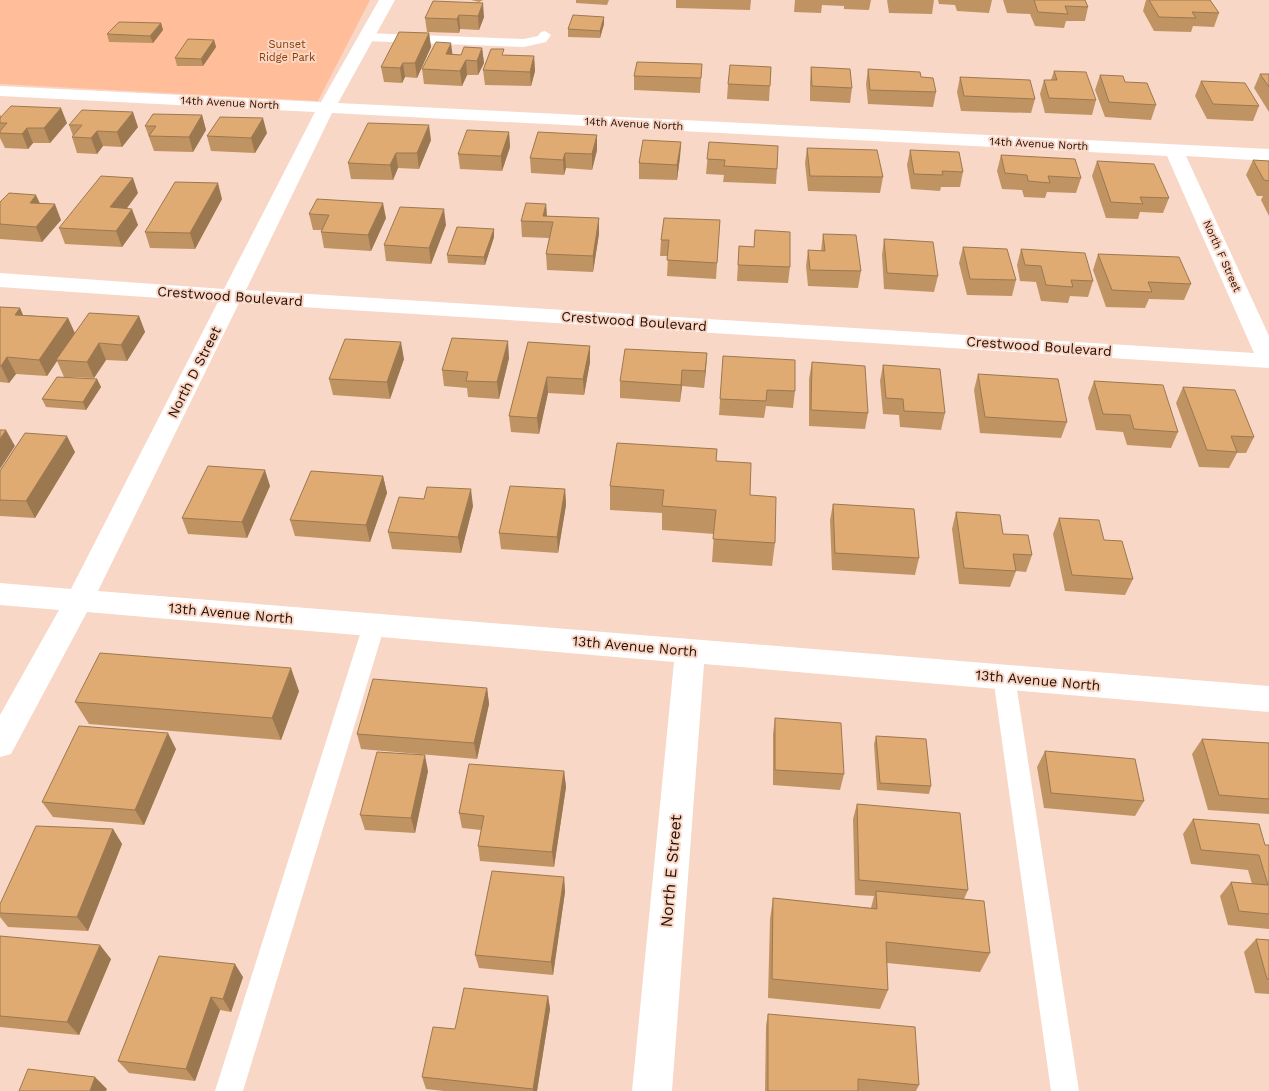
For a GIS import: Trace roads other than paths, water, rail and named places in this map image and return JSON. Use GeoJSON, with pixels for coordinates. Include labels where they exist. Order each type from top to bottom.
{"type":"FeatureCollection","features":[{"type":"Feature","properties":{"kind":"street","name":"North D Street"},"geometry":{"type":"LineString","coordinates":[[0,744],[80,601],[326,108],[387,0]]}},
{"type":"Feature","properties":{"kind":"street","name":"14th Avenue North"},"geometry":{"type":"LineString","coordinates":[[0,92],[1269,155]]}},
{"type":"Feature","properties":{"kind":"street","name":"North F Street"},"geometry":{"type":"LineString","coordinates":[[1174,150],[1269,361]]}},
{"type":"Feature","properties":{"kind":"street","name":"Crestwood Boulevard"},"geometry":{"type":"LineString","coordinates":[[0,280],[1269,361]]}},
{"type":"Feature","properties":{"kind":"street","name":"13th Avenue North"},"geometry":{"type":"LineString","coordinates":[[0,594],[1269,699]]}},
{"type":"Feature","properties":{"kind":"street","name":"North E Street"},"geometry":{"type":"LineString","coordinates":[[652,1091],[690,651]]}},
{"type":"Feature","properties":{"kind":"lane"},"geometry":{"type":"LineString","coordinates":[[365,37],[524,43],[542,39],[545,35]]}},
{"type":"Feature","properties":{"kind":"lane"},"geometry":{"type":"LineString","coordinates":[[229,1091],[374,625]]}},
{"type":"Feature","properties":{"kind":"lane"},"geometry":{"type":"LineString","coordinates":[[1004,677],[1065,1091]]}},
{"type":"Feature","properties":{"kind":"park label","name":"Sunset Ridge Park"},"geometry":{"type":"Point","coordinates":[287,50]}}]}
